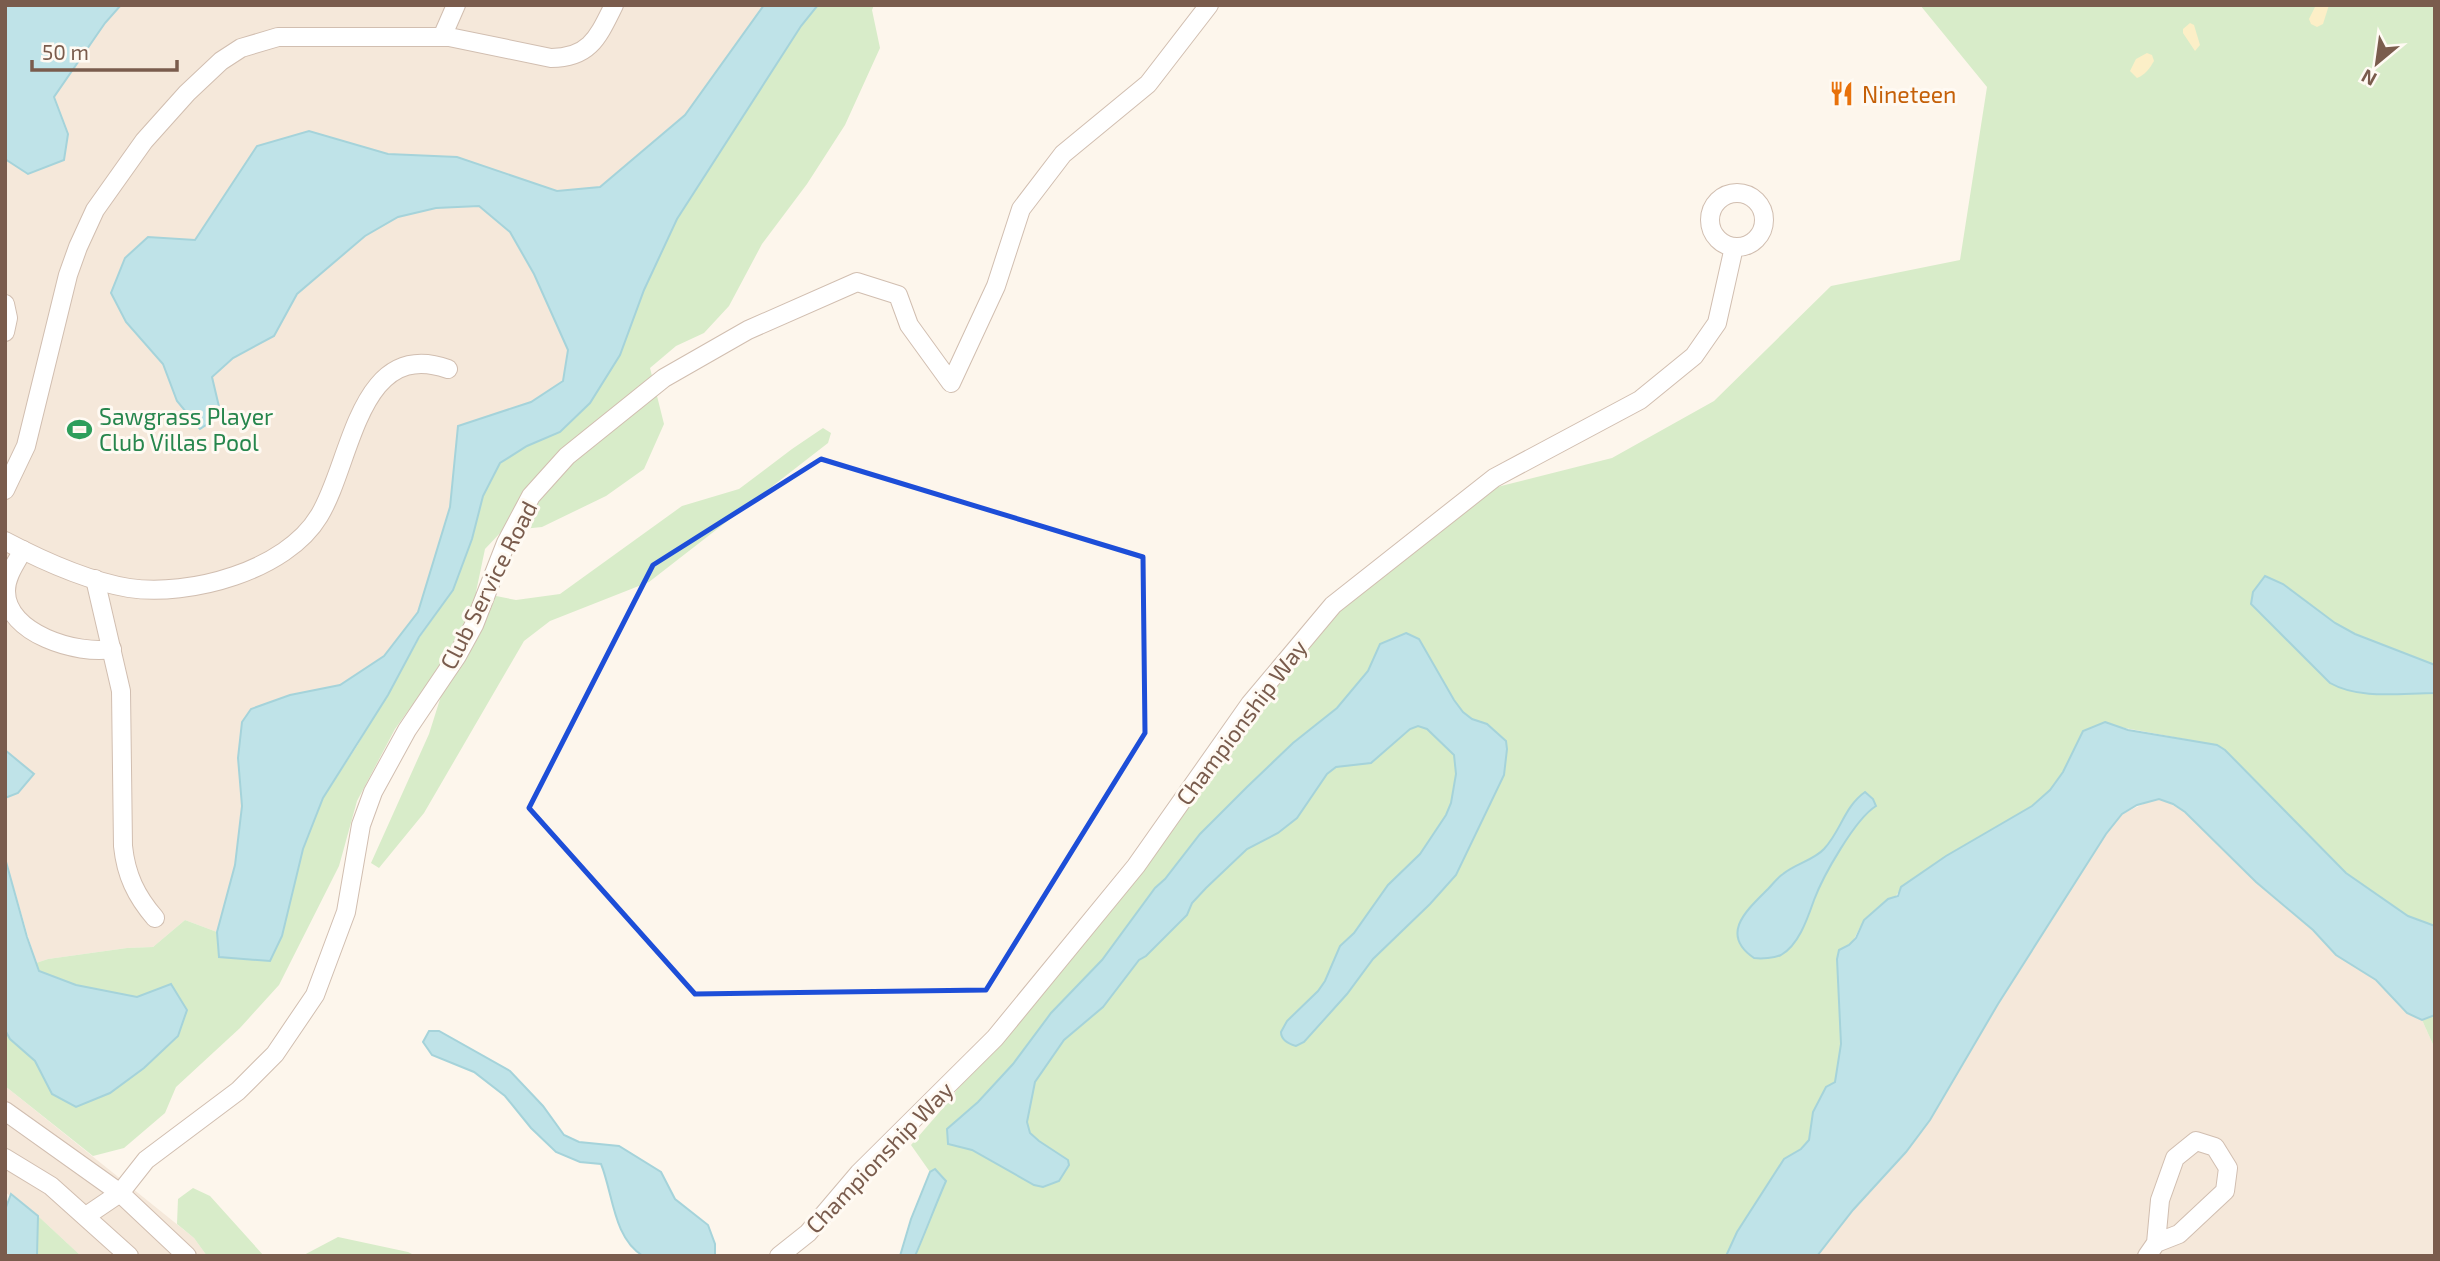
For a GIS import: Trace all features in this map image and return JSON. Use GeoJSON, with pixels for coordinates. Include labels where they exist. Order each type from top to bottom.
{"type":"FeatureCollection","features":[{"type":"Feature","properties":{"kind":"street"},"geometry":{"type":"LineString","coordinates":[[442,37],[456,5]]}},
{"type":"Feature","properties":{"kind":"street"},"geometry":{"type":"LineString","coordinates":[[5,491],[26,446],[68,275],[95,210],[144,141],[187,93],[221,61],[241,48],[278,37],[442,37],[551,58],[566,58],[580,54],[592,44],[614,5]]}},
{"type":"Feature","properties":{"kind":"street","name":"Club Service Road"},"geometry":{"type":"LineString","coordinates":[[86,1216],[120,1193],[146,1160],[219,1106],[266,1063],[286,1040],[316,995],[346,912],[362,825],[373,792],[407,730],[457,656],[474,625],[506,542],[522,511],[555,469],[664,378],[748,330],[857,282],[898,295],[909,325],[951,383],[996,285],[1021,209],[1063,155],[1148,84],[1209,5]]}},
{"type":"Feature","properties":{"kind":"street","name":"Championship Way"},"geometry":{"type":"LineString","coordinates":[[779,1256],[808,1233],[859,1173],[995,1038],[1136,866],[1250,704],[1332,605],[1494,478],[1640,400],[1694,356],[1717,323],[1734,247]]}},
{"type":"Feature","properties":{"kind":"street"},"geometry":{"type":"LineString","coordinates":[[5,304],[8,318],[5,332]]}},
{"type":"Feature","properties":{"kind":"street"},"geometry":{"type":"LineString","coordinates":[[5,541],[95,579],[128,588],[183,588],[238,574],[264,564],[289,549],[319,516],[333,488],[368,396],[378,383],[391,372],[406,365],[425,363],[449,369]]}},
{"type":"Feature","properties":{"kind":"street"},"geometry":{"type":"LineString","coordinates":[[23,550],[8,578],[6,593],[10,608],[19,620],[57,643],[82,650],[112,649]]}},
{"type":"Feature","properties":{"kind":"street"},"geometry":{"type":"LineString","coordinates":[[95,579],[121,691],[125,864],[130,881],[143,905],[155,918]]}},
{"type":"Feature","properties":{"kind":"street"},"geometry":{"type":"LineString","coordinates":[[5,1111],[120,1193],[187,1256]]}},
{"type":"Feature","properties":{"kind":"street"},"geometry":{"type":"LineString","coordinates":[[2196,1141],[2215,1147],[2228,1168],[2225,1191],[2179,1234],[2152,1249],[2160,1200],[2175,1158],[2196,1141]]}},
{"type":"Feature","properties":{"kind":"street"},"geometry":{"type":"LineString","coordinates":[[5,1158],[51,1186],[129,1256]]}},
{"type":"Feature","properties":{"kind":"highlighted area"},"geometry":{"type":"Polygon","coordinates":[[[821,459],[1143,557],[1145,733],[986,990],[695,994],[529,808],[653,565],[821,459]]]}},
{"type":"Feature","properties":{"kind":"shaded area"},"geometry":{"type":"Polygon","coordinates":[[[121,5],[764,5],[685,115],[600,187],[557,191],[457,157],[388,154],[309,131],[257,146],[195,240],[148,237],[126,322],[163,364],[177,401],[221,415],[211,378],[233,358],[274,336],[296,294],[365,236],[398,217],[436,208],[479,206],[510,232],[534,274],[568,350],[563,381],[531,402],[458,426],[450,507],[418,612],[384,656],[340,685],[290,695],[239,742],[242,806],[235,865],[217,932],[185,920],[153,947],[127,948],[36,963],[5,858],[5,798],[18,793],[34,774],[5,750],[5,159],[28,174],[68,134],[54,97],[105,23],[121,5]]]}},
{"type":"Feature","properties":{"kind":"shaded area"},"geometry":{"type":"Polygon","coordinates":[[[2152,800],[2164,800],[2185,812],[2256,882],[2313,930],[2336,955],[2376,980],[2407,1013],[2422,1020],[2435,1049],[2435,1256],[1817,1256],[1930,1120],[1998,1004],[2106,834],[2122,814],[2152,800]]]}},
{"type":"Feature","properties":{"kind":"shaded area"},"geometry":{"type":"Polygon","coordinates":[[[5,1086],[194,1238],[207,1256],[81,1256],[38,1216],[5,1192],[5,1086]]]}},
{"type":"Feature","properties":{"kind":"green space"},"geometry":{"type":"Polygon","coordinates":[[[818,5],[874,5],[872,10],[880,48],[845,125],[807,184],[762,244],[729,306],[704,333],[676,346],[650,368],[664,424],[644,469],[606,496],[542,527],[502,531],[485,549],[476,592],[516,600],[560,594],[682,506],[739,489],[823,428],[831,433],[828,443],[649,582],[550,621],[524,641],[424,813],[379,868],[371,863],[429,734],[441,696],[418,697],[395,729],[357,801],[339,866],[279,985],[240,1028],[176,1087],[165,1113],[124,1148],[93,1156],[5,1086],[5,1030],[10,1039],[35,1061],[52,1094],[110,1093],[144,1068],[178,1036],[171,984],[138,997],[76,985],[39,971],[36,963],[127,948],[153,947],[185,920],[217,932],[219,957],[270,961],[282,936],[303,849],[323,798],[357,746],[420,637],[453,590],[472,539],[483,496],[500,462],[527,446],[560,432],[620,355],[644,290],[677,219],[801,26],[818,5]]]}},
{"type":"Feature","properties":{"kind":"green space"},"geometry":{"type":"Polygon","coordinates":[[[1920,5],[2435,5],[2435,926],[2408,916],[2346,873],[2217,745],[2114,726],[2083,731],[2063,772],[2050,790],[2032,806],[1946,856],[1901,887],[1890,902],[1864,921],[1850,944],[1839,950],[1837,959],[1841,1044],[1835,1082],[1826,1087],[1813,1112],[1809,1140],[1801,1149],[1784,1159],[1737,1232],[1726,1256],[915,1256],[946,1181],[935,1169],[930,1172],[911,1145],[950,1100],[1198,778],[1311,640],[1383,563],[1457,497],[1612,458],[1714,401],[1831,286],[1960,260],[1987,87],[1920,5]]]}},
{"type":"Feature","properties":{"kind":"green space"},"geometry":{"type":"Polygon","coordinates":[[[2435,1015],[2435,1049],[2422,1020],[2435,1015]]]}},
{"type":"Feature","properties":{"kind":"green space"},"geometry":{"type":"Polygon","coordinates":[[[193,1188],[210,1196],[264,1256],[207,1256],[194,1238],[177,1224],[178,1199],[193,1188]]]}},
{"type":"Feature","properties":{"kind":"green space"},"geometry":{"type":"Polygon","coordinates":[[[38,1216],[81,1256],[37,1256],[38,1216]]]}},
{"type":"Feature","properties":{"kind":"green space"},"geometry":{"type":"Polygon","coordinates":[[[338,1237],[408,1252],[416,1256],[302,1256],[338,1237]]]}},
{"type":"Feature","properties":{"kind":"sand"},"geometry":{"type":"Polygon","coordinates":[[[2316,5],[2329,5],[2323,24],[2317,27],[2311,24],[2309,19],[2316,5]]]}},
{"type":"Feature","properties":{"kind":"sand"},"geometry":{"type":"Polygon","coordinates":[[[2190,23],[2194,25],[2200,45],[2195,51],[2183,33],[2183,29],[2190,23]]]}},
{"type":"Feature","properties":{"kind":"sand"},"geometry":{"type":"Polygon","coordinates":[[[2147,53],[2152,55],[2154,61],[2147,71],[2137,78],[2130,71],[2136,59],[2147,53]]]}},
{"type":"Feature","properties":{"kind":"water"},"geometry":{"type":"Polygon","coordinates":[[[5,5],[121,5],[105,23],[54,97],[68,134],[64,160],[28,174],[5,159],[5,5]]]}},
{"type":"Feature","properties":{"kind":"water"},"geometry":{"type":"Polygon","coordinates":[[[764,5],[818,5],[801,26],[677,219],[644,290],[620,355],[590,403],[560,432],[527,446],[500,463],[483,496],[472,539],[453,590],[419,637],[388,695],[323,798],[303,849],[282,936],[270,961],[219,957],[217,932],[235,865],[242,806],[238,758],[242,722],[251,709],[290,695],[340,685],[384,656],[418,612],[450,507],[458,426],[531,402],[563,381],[568,350],[534,274],[510,232],[479,206],[436,208],[398,217],[365,236],[297,294],[274,336],[233,358],[212,377],[221,415],[200,429],[177,401],[163,364],[126,322],[111,293],[125,258],[148,237],[195,240],[257,146],[309,131],[388,154],[457,157],[557,191],[600,187],[685,115],[764,5]]]}},
{"type":"Feature","properties":{"kind":"water"},"geometry":{"type":"Polygon","coordinates":[[[2265,576],[2283,584],[2335,623],[2355,634],[2435,665],[2435,693],[2367,694],[2330,683],[2251,604],[2253,592],[2265,576]]]}},
{"type":"Feature","properties":{"kind":"water"},"geometry":{"type":"Polygon","coordinates":[[[1406,633],[1419,639],[1463,712],[1472,719],[1487,724],[1506,741],[1504,775],[1456,875],[1373,959],[1347,994],[1304,1042],[1296,1046],[1284,1039],[1281,1032],[1287,1021],[1318,991],[1340,946],[1354,933],[1388,885],[1420,854],[1446,815],[1456,774],[1454,755],[1427,729],[1418,726],[1410,729],[1371,763],[1336,767],[1327,774],[1297,818],[1278,833],[1247,849],[1206,888],[1192,903],[1187,915],[1139,960],[1103,1007],[1064,1040],[1035,1082],[1027,1122],[1030,1133],[1068,1160],[1069,1165],[1059,1181],[1043,1187],[1034,1185],[972,1150],[948,1144],[947,1129],[978,1102],[1013,1064],[1051,1013],[1102,960],[1155,888],[1200,834],[1293,743],[1337,708],[1368,671],[1380,644],[1406,633]]]}},
{"type":"Feature","properties":{"kind":"water"},"geometry":{"type":"Polygon","coordinates":[[[2105,722],[2128,730],[2217,745],[2346,873],[2408,916],[2435,926],[2435,1015],[2422,1020],[2407,1013],[2376,980],[2336,955],[2313,930],[2256,882],[2185,812],[2159,799],[2137,805],[2122,814],[2106,834],[1998,1004],[1930,1120],[1817,1256],[1726,1256],[1737,1232],[1784,1159],[1801,1149],[1809,1140],[1813,1112],[1826,1087],[1835,1082],[1841,1044],[1837,959],[1839,950],[1856,938],[1864,920],[1888,899],[1898,896],[1901,887],[1946,856],[2032,806],[2050,790],[2063,772],[2083,731],[2105,722]]]}},
{"type":"Feature","properties":{"kind":"water"},"geometry":{"type":"Polygon","coordinates":[[[5,750],[34,774],[18,793],[5,798],[5,750]]]}},
{"type":"Feature","properties":{"kind":"water"},"geometry":{"type":"Polygon","coordinates":[[[1865,792],[1876,806],[1859,823],[1840,849],[1818,890],[1798,938],[1781,955],[1754,958],[1738,940],[1740,922],[1745,914],[1781,876],[1824,849],[1852,805],[1865,792]]]}},
{"type":"Feature","properties":{"kind":"water"},"geometry":{"type":"Polygon","coordinates":[[[5,858],[39,971],[76,985],[137,997],[171,984],[187,1010],[178,1036],[144,1068],[110,1093],[76,1107],[52,1094],[35,1061],[10,1039],[5,1030],[5,858]]]}},
{"type":"Feature","properties":{"kind":"water"},"geometry":{"type":"Polygon","coordinates":[[[429,1031],[439,1031],[510,1071],[543,1106],[564,1135],[579,1142],[619,1146],[661,1172],[675,1199],[708,1225],[715,1244],[715,1256],[643,1256],[625,1238],[615,1214],[601,1164],[580,1162],[556,1152],[531,1128],[505,1096],[474,1072],[432,1055],[423,1042],[429,1031]]]}},
{"type":"Feature","properties":{"kind":"water"},"geometry":{"type":"Polygon","coordinates":[[[935,1169],[946,1181],[915,1256],[900,1256],[911,1219],[930,1172],[935,1169]]]}},
{"type":"Feature","properties":{"kind":"water"},"geometry":{"type":"Polygon","coordinates":[[[11,1194],[38,1216],[37,1256],[5,1256],[5,1210],[11,1194]]]}},
{"type":"Feature","properties":{"kind":"place","name":"Nineteen"},"geometry":{"type":"Point","coordinates":[1842,94]}},
{"type":"Feature","properties":{"kind":"place","name":"Sawgrass Player Club Villas Pool"},"geometry":{"type":"Point","coordinates":[79,429]}}]}
